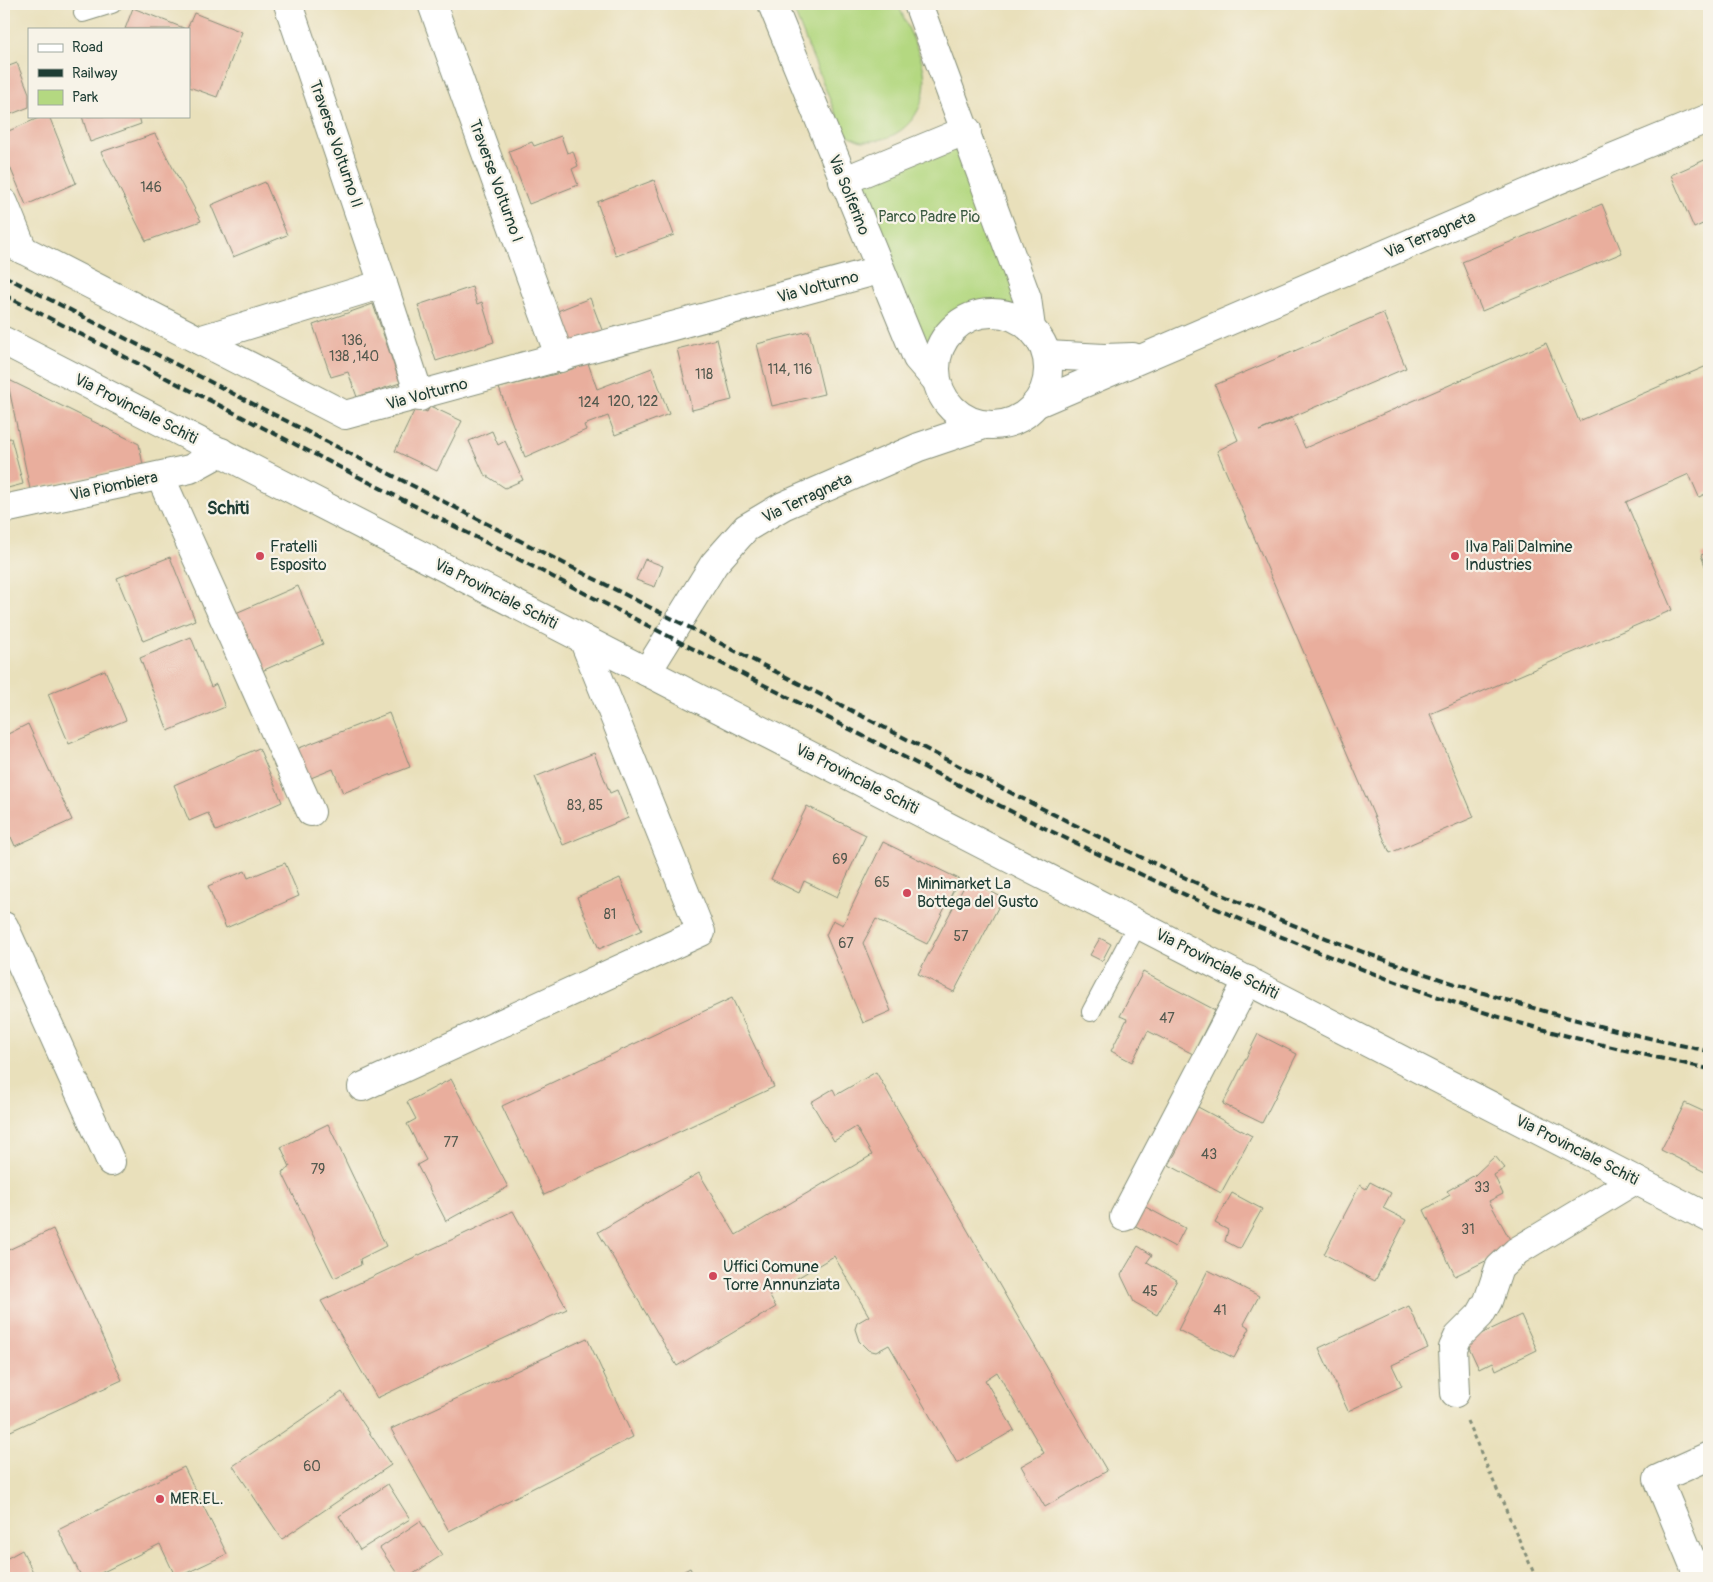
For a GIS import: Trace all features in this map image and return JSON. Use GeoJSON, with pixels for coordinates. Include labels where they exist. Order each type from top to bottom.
{"type":"FeatureCollection","features":[{"type":"Feature","properties":{"kind":"street","name":"Traverse Volturno II"},"geometry":{"type":"LineString","coordinates":[[288,4],[420,397]]}},
{"type":"Feature","properties":{"kind":"street","name":"Traverse Volturno I"},"geometry":{"type":"LineString","coordinates":[[432,4],[560,358]]}},
{"type":"Feature","properties":{"kind":"street","name":"Via Solferino"},"geometry":{"type":"LineString","coordinates":[[772,4],[879,270],[917,358],[941,391]]}},
{"type":"Feature","properties":{"kind":"street"},"geometry":{"type":"LineString","coordinates":[[918,4],[967,130],[1027,298],[1031,328]]}},
{"type":"Feature","properties":{"kind":"street","name":"Via Terragneta"},"geometry":{"type":"LineString","coordinates":[[1038,403],[1546,185],[1709,118]]}},
{"type":"Feature","properties":{"kind":"street"},"geometry":{"type":"LineString","coordinates":[[844,181],[967,130]]}},
{"type":"Feature","properties":{"kind":"street"},"geometry":{"type":"LineString","coordinates":[[4,203],[13,245]]}},
{"type":"Feature","properties":{"kind":"street","name":"Via Volturno"},"geometry":{"type":"LineString","coordinates":[[13,245],[345,416],[879,270]]}},
{"type":"Feature","properties":{"kind":"street"},"geometry":{"type":"LineString","coordinates":[[199,340],[383,284]]}},
{"type":"Feature","properties":{"kind":"street"},"geometry":{"type":"LineString","coordinates":[[919,448],[936,422],[941,391],[936,362],[941,345],[951,330],[965,319],[982,313],[1000,313],[1016,318],[1031,328],[1041,341],[1047,356],[1049,372],[1045,388],[1038,403],[1025,416],[1008,424],[984,425],[972,423],[957,414],[941,391]]}},
{"type":"Feature","properties":{"kind":"street","name":"Via Provinciale Schiti"},"geometry":{"type":"LineString","coordinates":[[4,341],[1709,1218]]}},
{"type":"Feature","properties":{"kind":"street"},"geometry":{"type":"LineString","coordinates":[[1047,356],[1104,358],[1152,355]]}},
{"type":"Feature","properties":{"kind":"street","name":"Via Terragneta"},"geometry":{"type":"LineString","coordinates":[[647,672],[714,564],[746,528],[783,506],[919,448],[984,425]]}},
{"type":"Feature","properties":{"kind":"street","name":"Via Piombiera"},"geometry":{"type":"LineString","coordinates":[[4,510],[190,469],[221,452]]}},
{"type":"Feature","properties":{"kind":"street"},"geometry":{"type":"LineString","coordinates":[[160,476],[311,812]]}},
{"type":"Feature","properties":{"kind":"street"},"geometry":{"type":"LineString","coordinates":[[362,1087],[701,932],[583,639]]}},
{"type":"Feature","properties":{"kind":"street"},"geometry":{"type":"LineString","coordinates":[[4,926],[111,1162]]}},
{"type":"Feature","properties":{"kind":"street"},"geometry":{"type":"LineString","coordinates":[[1124,1217],[1248,980]]}},
{"type":"Feature","properties":{"kind":"street"},"geometry":{"type":"LineString","coordinates":[[1455,1392],[1452,1348],[1458,1337],[1480,1315],[1488,1301],[1499,1268],[1518,1251],[1635,1180]]}},
{"type":"Feature","properties":{"kind":"street"},"geometry":{"type":"LineString","coordinates":[[1699,1578],[1658,1479],[1709,1456]]}},
{"type":"Feature","properties":{"kind":"lane"},"geometry":{"type":"LineString","coordinates":[[83,13],[112,4]]}},
{"type":"Feature","properties":{"kind":"lane"},"geometry":{"type":"LineString","coordinates":[[1091,1012],[1138,923]]}},
{"type":"Feature","properties":{"kind":"path"},"geometry":{"type":"LineString","coordinates":[[1455,1392],[1536,1578]]}},
{"type":"Feature","properties":{"kind":"green space"},"geometry":{"type":"Polygon","coordinates":[[[791,4],[898,4],[920,55],[925,85],[923,98],[918,110],[902,130],[878,140],[864,141],[843,132],[791,4]]]}},
{"type":"Feature","properties":{"kind":"green space","name":"Parco Padre Pio"},"geometry":{"type":"Polygon","coordinates":[[[967,130],[1027,298],[1016,318],[995,314],[984,315],[963,321],[954,327],[941,345],[937,362],[936,380],[843,181],[967,130]]]}},
{"type":"Feature","properties":{"kind":"building"},"geometry":{"type":"Polygon","coordinates":[[[133,8],[183,28],[125,28],[133,8]]]}},
{"type":"Feature","properties":{"kind":"building"},"geometry":{"type":"Polygon","coordinates":[[[194,13],[242,32],[217,97],[190,87],[190,28],[187,28],[194,13]]]}},
{"type":"Feature","properties":{"kind":"building"},"geometry":{"type":"Polygon","coordinates":[[[7,61],[9,66],[17,63],[28,90],[28,107],[4,117],[4,62],[7,61]]]}},
{"type":"Feature","properties":{"kind":"building"},"geometry":{"type":"Polygon","coordinates":[[[38,118],[50,118],[76,183],[26,205],[4,153],[4,133],[38,118]]]}},
{"type":"Feature","properties":{"kind":"building"},"geometry":{"type":"Polygon","coordinates":[[[83,118],[140,118],[141,124],[90,142],[83,118]]]}},
{"type":"Feature","properties":{"kind":"building"},"geometry":{"type":"Polygon","coordinates":[[[155,134],[201,221],[146,241],[101,152],[155,134]]]}},
{"type":"Feature","properties":{"kind":"building"},"geometry":{"type":"Polygon","coordinates":[[[561,136],[567,153],[573,151],[578,166],[572,169],[578,185],[529,204],[509,151],[532,142],[534,146],[561,136]]]}},
{"type":"Feature","properties":{"kind":"building"},"geometry":{"type":"Polygon","coordinates":[[[1709,158],[1709,221],[1694,228],[1671,175],[1709,158]]]}},
{"type":"Feature","properties":{"kind":"building"},"geometry":{"type":"Polygon","coordinates":[[[654,180],[674,235],[616,256],[597,202],[654,180]]]}},
{"type":"Feature","properties":{"kind":"building"},"geometry":{"type":"Polygon","coordinates":[[[265,182],[287,235],[233,257],[211,205],[265,182]]]}},
{"type":"Feature","properties":{"kind":"building"},"geometry":{"type":"Polygon","coordinates":[[[1602,204],[1622,253],[1482,311],[1462,262],[1602,204]]]}},
{"type":"Feature","properties":{"kind":"building"},"geometry":{"type":"Polygon","coordinates":[[[472,287],[477,304],[482,302],[494,342],[436,361],[418,305],[472,287]]]}},
{"type":"Feature","properties":{"kind":"building"},"geometry":{"type":"Polygon","coordinates":[[[590,298],[604,335],[569,349],[555,312],[590,298]]]}},
{"type":"Feature","properties":{"kind":"building"},"geometry":{"type":"Polygon","coordinates":[[[373,304],[400,383],[357,397],[348,372],[331,377],[313,325],[373,304]]]}},
{"type":"Feature","properties":{"kind":"building","name":"Ilva Pali Dalmine Industries"},"geometry":{"type":"Polygon","coordinates":[[[1383,313],[1406,368],[1259,431],[1292,418],[1305,448],[1546,343],[1579,421],[1709,365],[1709,492],[1699,497],[1689,474],[1626,502],[1672,610],[1430,714],[1474,817],[1390,853],[1217,451],[1238,440],[1215,385],[1383,313]]]}},
{"type":"Feature","properties":{"kind":"building"},"geometry":{"type":"Polygon","coordinates":[[[809,331],[824,394],[772,406],[757,344],[809,331]]]}},
{"type":"Feature","properties":{"kind":"building"},"geometry":{"type":"Polygon","coordinates":[[[717,339],[732,400],[692,410],[677,349],[717,339]]]}},
{"type":"Feature","properties":{"kind":"building"},"geometry":{"type":"Polygon","coordinates":[[[588,363],[597,389],[652,368],[669,414],[615,435],[608,416],[584,425],[586,430],[525,457],[499,388],[564,372],[588,363]]]}},
{"type":"Feature","properties":{"kind":"building"},"geometry":{"type":"Polygon","coordinates":[[[7,379],[139,444],[143,465],[30,489],[7,379]]]}},
{"type":"Feature","properties":{"kind":"building"},"geometry":{"type":"Polygon","coordinates":[[[430,406],[462,421],[437,471],[395,451],[416,407],[427,412],[430,406]]]}},
{"type":"Feature","properties":{"kind":"building"},"geometry":{"type":"Polygon","coordinates":[[[492,431],[498,445],[505,441],[523,480],[505,488],[484,474],[469,441],[492,431]]]}},
{"type":"Feature","properties":{"kind":"building"},"geometry":{"type":"Polygon","coordinates":[[[11,438],[23,484],[4,489],[4,439],[11,438]]]}},
{"type":"Feature","properties":{"kind":"building"},"geometry":{"type":"Polygon","coordinates":[[[1709,552],[1709,576],[1701,555],[1709,552]]]}},
{"type":"Feature","properties":{"kind":"building"},"geometry":{"type":"Polygon","coordinates":[[[170,557],[195,620],[143,641],[117,578],[170,557]]]}},
{"type":"Feature","properties":{"kind":"building"},"geometry":{"type":"Polygon","coordinates":[[[645,559],[663,566],[655,587],[636,580],[645,559]]]}},
{"type":"Feature","properties":{"kind":"building"},"geometry":{"type":"Polygon","coordinates":[[[298,586],[323,644],[255,674],[229,616],[298,586]]]}},
{"type":"Feature","properties":{"kind":"building"},"geometry":{"type":"Polygon","coordinates":[[[191,637],[211,687],[216,684],[225,707],[168,731],[140,658],[191,637]]]}},
{"type":"Feature","properties":{"kind":"building"},"geometry":{"type":"Polygon","coordinates":[[[105,670],[126,720],[69,744],[48,694],[105,670]]]}},
{"type":"Feature","properties":{"kind":"building"},"geometry":{"type":"Polygon","coordinates":[[[389,713],[410,767],[343,793],[333,769],[306,780],[294,750],[389,713]]]}},
{"type":"Feature","properties":{"kind":"building"},"geometry":{"type":"Polygon","coordinates":[[[28,724],[72,820],[15,846],[11,837],[4,841],[4,736],[28,724]]]}},
{"type":"Feature","properties":{"kind":"building"},"geometry":{"type":"Polygon","coordinates":[[[259,748],[282,802],[216,831],[208,813],[189,821],[174,785],[259,748]]]}},
{"type":"Feature","properties":{"kind":"building"},"geometry":{"type":"Polygon","coordinates":[[[594,753],[610,793],[617,790],[628,818],[563,845],[535,777],[594,753]]]}},
{"type":"Feature","properties":{"kind":"building"},"geometry":{"type":"Polygon","coordinates":[[[807,806],[866,835],[837,897],[804,881],[799,893],[771,879],[807,806]]]}},
{"type":"Feature","properties":{"kind":"building"},"geometry":{"type":"Polygon","coordinates":[[[883,842],[959,879],[927,944],[876,919],[863,943],[891,1011],[863,1023],[826,935],[833,920],[843,925],[883,842]]]}},
{"type":"Feature","properties":{"kind":"building"},"geometry":{"type":"Polygon","coordinates":[[[285,863],[299,896],[226,928],[208,886],[245,871],[248,878],[285,863]]]}},
{"type":"Feature","properties":{"kind":"building"},"geometry":{"type":"Polygon","coordinates":[[[620,878],[642,930],[599,949],[577,897],[620,878]]]}},
{"type":"Feature","properties":{"kind":"building"},"geometry":{"type":"Polygon","coordinates":[[[968,879],[1003,898],[954,992],[918,974],[968,879]]]}},
{"type":"Feature","properties":{"kind":"building"},"geometry":{"type":"Polygon","coordinates":[[[1100,938],[1111,944],[1102,961],[1090,955],[1100,938]]]}},
{"type":"Feature","properties":{"kind":"building"},"geometry":{"type":"Polygon","coordinates":[[[1143,972],[1215,1010],[1193,1054],[1148,1031],[1132,1062],[1111,1051],[1127,1019],[1120,1016],[1143,972]]]}},
{"type":"Feature","properties":{"kind":"building"},"geometry":{"type":"Polygon","coordinates":[[[732,998],[774,1087],[544,1195],[502,1106],[732,998]]]}},
{"type":"Feature","properties":{"kind":"building"},"geometry":{"type":"Polygon","coordinates":[[[1258,1034],[1297,1054],[1262,1123],[1223,1104],[1258,1034]]]}},
{"type":"Feature","properties":{"kind":"building","name":"Uffici Comune Torre Annunziata"},"geometry":{"type":"Polygon","coordinates":[[[876,1072],[1107,1471],[1045,1507],[1021,1466],[1044,1453],[997,1372],[985,1380],[1014,1430],[957,1463],[889,1345],[876,1352],[868,1350],[859,1341],[855,1329],[857,1323],[869,1316],[834,1256],[769,1295],[776,1307],[677,1366],[598,1232],[699,1173],[736,1235],[872,1155],[856,1127],[834,1141],[811,1102],[833,1089],[836,1095],[876,1072]]]}},
{"type":"Feature","properties":{"kind":"building"},"geometry":{"type":"Polygon","coordinates":[[[451,1079],[508,1187],[446,1221],[417,1165],[426,1160],[407,1124],[416,1119],[407,1102],[451,1079]]]}},
{"type":"Feature","properties":{"kind":"building"},"geometry":{"type":"Polygon","coordinates":[[[1685,1103],[1709,1114],[1709,1174],[1661,1150],[1685,1103]]]}},
{"type":"Feature","properties":{"kind":"building"},"geometry":{"type":"Polygon","coordinates":[[[1196,1106],[1252,1136],[1221,1193],[1169,1165],[1181,1143],[1177,1140],[1196,1106]]]}},
{"type":"Feature","properties":{"kind":"building"},"geometry":{"type":"Polygon","coordinates":[[[328,1124],[386,1246],[360,1259],[361,1265],[334,1278],[282,1172],[290,1167],[281,1147],[328,1124]]]}},
{"type":"Feature","properties":{"kind":"building"},"geometry":{"type":"Polygon","coordinates":[[[1495,1156],[1505,1168],[1494,1175],[1503,1194],[1489,1201],[1514,1247],[1455,1276],[1424,1210],[1450,1195],[1447,1191],[1475,1175],[1495,1156]]]}},
{"type":"Feature","properties":{"kind":"building"},"geometry":{"type":"Polygon","coordinates":[[[1370,1182],[1391,1193],[1383,1208],[1406,1220],[1375,1281],[1324,1254],[1360,1185],[1366,1189],[1370,1182]]]}},
{"type":"Feature","properties":{"kind":"building"},"geometry":{"type":"Polygon","coordinates":[[[1232,1193],[1262,1209],[1240,1249],[1225,1241],[1228,1230],[1215,1223],[1232,1193]]]}},
{"type":"Feature","properties":{"kind":"building"},"geometry":{"type":"Polygon","coordinates":[[[1140,1204],[1185,1228],[1175,1247],[1132,1224],[1140,1204]]]}},
{"type":"Feature","properties":{"kind":"building"},"geometry":{"type":"Polygon","coordinates":[[[513,1211],[567,1309],[377,1398],[321,1301],[513,1211]]]}},
{"type":"Feature","properties":{"kind":"building"},"geometry":{"type":"Polygon","coordinates":[[[53,1229],[122,1380],[4,1434],[4,1252],[53,1229]]]}},
{"type":"Feature","properties":{"kind":"building"},"geometry":{"type":"Polygon","coordinates":[[[1138,1246],[1152,1255],[1147,1262],[1177,1280],[1157,1315],[1134,1302],[1121,1275],[1138,1246]]]}},
{"type":"Feature","properties":{"kind":"building"},"geometry":{"type":"Polygon","coordinates":[[[1208,1270],[1259,1296],[1244,1324],[1250,1328],[1234,1358],[1178,1330],[1208,1270]]]}},
{"type":"Feature","properties":{"kind":"building"},"geometry":{"type":"Polygon","coordinates":[[[1409,1306],[1428,1348],[1392,1365],[1402,1386],[1348,1411],[1319,1348],[1409,1306]]]}},
{"type":"Feature","properties":{"kind":"building"},"geometry":{"type":"Polygon","coordinates":[[[1521,1315],[1537,1350],[1496,1370],[1493,1362],[1479,1369],[1466,1341],[1521,1315]]]}},
{"type":"Feature","properties":{"kind":"building"},"geometry":{"type":"Polygon","coordinates":[[[587,1338],[633,1437],[449,1531],[391,1429],[587,1338]]]}},
{"type":"Feature","properties":{"kind":"building"},"geometry":{"type":"Polygon","coordinates":[[[342,1392],[391,1465],[282,1539],[233,1466],[342,1392]]]}},
{"type":"Feature","properties":{"kind":"building","name":"MER.EL."},"geometry":{"type":"Polygon","coordinates":[[[184,1467],[227,1554],[176,1578],[160,1544],[91,1578],[82,1578],[58,1530],[184,1467]]]}},
{"type":"Feature","properties":{"kind":"building"},"geometry":{"type":"Polygon","coordinates":[[[388,1484],[410,1519],[360,1550],[339,1516],[388,1484]]]}},
{"type":"Feature","properties":{"kind":"building"},"geometry":{"type":"Polygon","coordinates":[[[420,1521],[442,1555],[407,1578],[400,1578],[380,1548],[420,1521]]]}},
{"type":"Feature","properties":{"kind":"building"},"geometry":{"type":"Polygon","coordinates":[[[22,1550],[36,1578],[4,1578],[4,1560],[22,1550]]]}},
{"type":"Feature","properties":{"kind":"building"},"geometry":{"type":"Polygon","coordinates":[[[690,1568],[695,1578],[671,1578],[690,1568]]]}},
{"type":"Feature","properties":{"kind":"railway"},"geometry":{"type":"LineString","coordinates":[[4,276],[982,778],[1173,872],[1303,929],[1452,983],[1554,1014],[1709,1051]]}},
{"type":"Feature","properties":{"kind":"railway"},"geometry":{"type":"LineString","coordinates":[[4,295],[1020,816],[1190,897],[1364,970],[1453,1002],[1548,1031],[1709,1069]]}},
{"type":"Feature","properties":{"kind":"place","name":"Fratelli Esposito"},"geometry":{"type":"Point","coordinates":[260,556]}},
{"type":"Feature","properties":{"kind":"place","name":"Ilva Pali Dalmine Industries"},"geometry":{"type":"Point","coordinates":[1455,556]}},
{"type":"Feature","properties":{"kind":"place","name":"Minimarket La Bottega del Gusto"},"geometry":{"type":"Point","coordinates":[907,893]}},
{"type":"Feature","properties":{"kind":"place","name":"Uffici Comune Torre Annunziata"},"geometry":{"type":"Point","coordinates":[713,1276]}},
{"type":"Feature","properties":{"kind":"place","name":"MER.EL."},"geometry":{"type":"Point","coordinates":[160,1499]}},
{"type":"Feature","properties":{"kind":"district","name":"Schiti"},"geometry":{"type":"Point","coordinates":[228,508]}}]}
